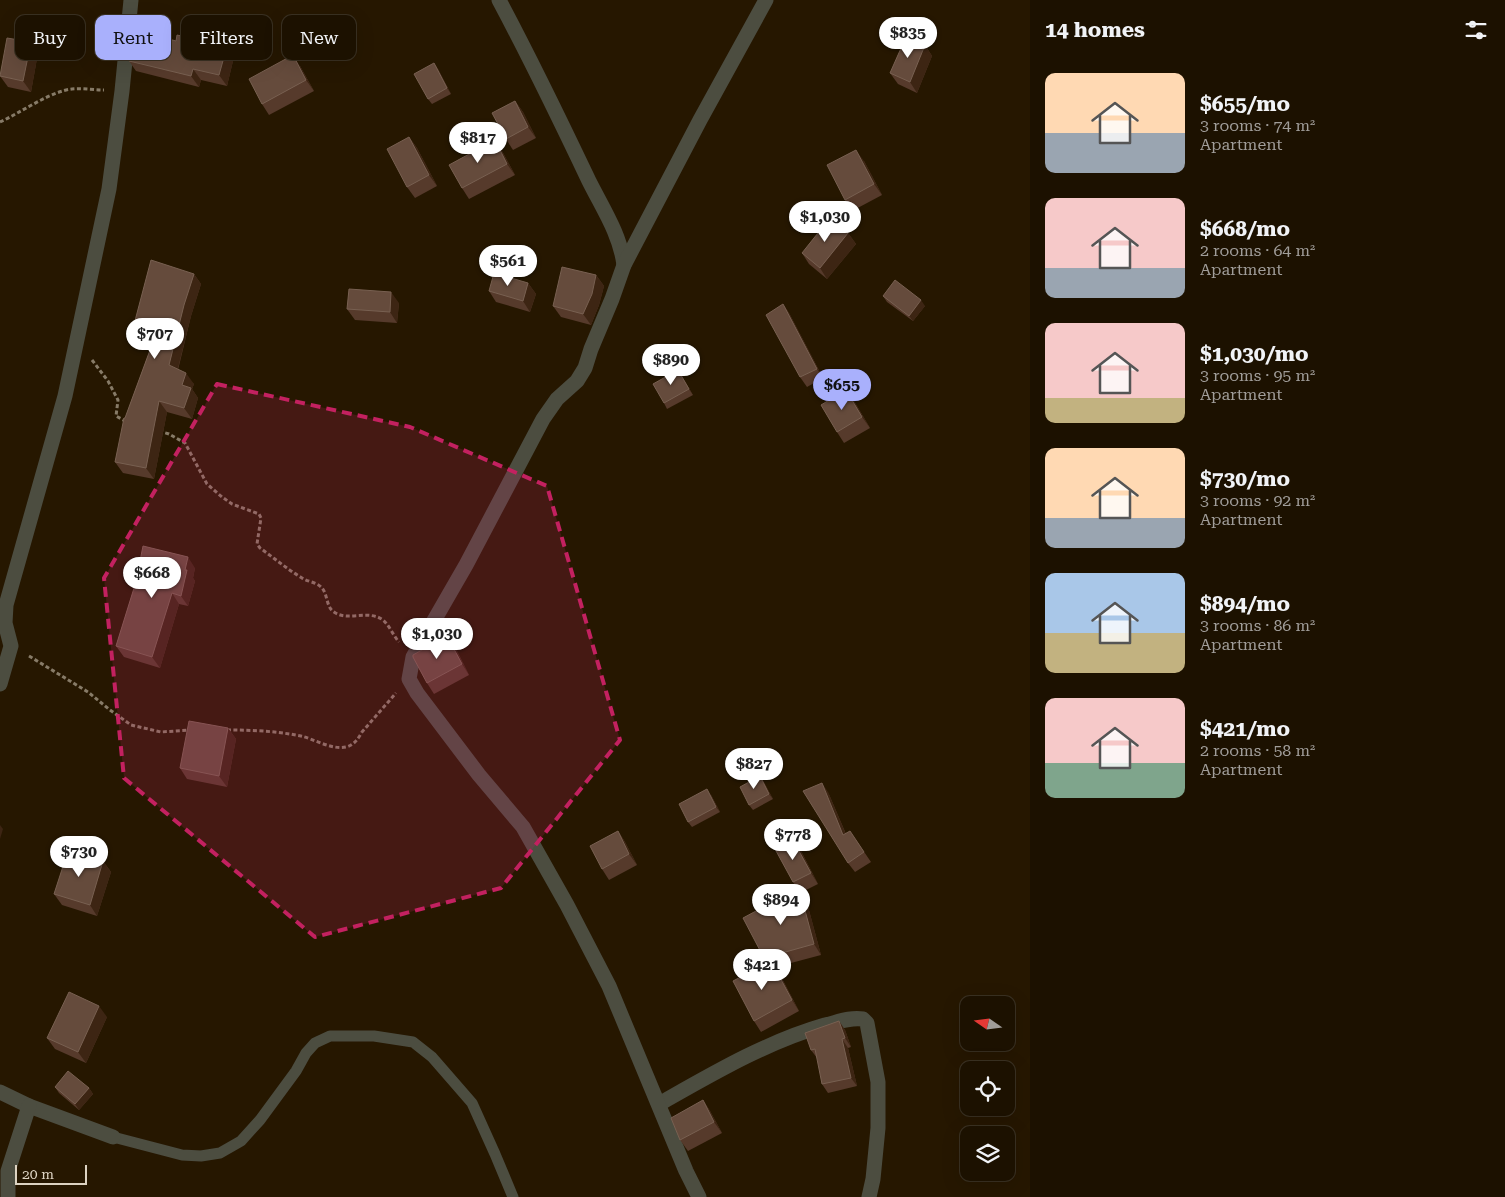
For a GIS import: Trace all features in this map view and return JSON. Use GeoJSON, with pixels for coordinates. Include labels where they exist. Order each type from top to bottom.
{"type":"FeatureCollection","features":[{"type":"Feature","properties":{"kind":"street"},"geometry":{"type":"LineString","coordinates":[[0,684],[11,646],[5,623],[6,605],[65,396],[109,190],[122,91],[131,0]]}},
{"type":"Feature","properties":{"kind":"street"},"geometry":{"type":"LineString","coordinates":[[500,0],[542,80],[600,204],[617,234],[624,265]]}},
{"type":"Feature","properties":{"kind":"street"},"geometry":{"type":"LineString","coordinates":[[698,1197],[610,986],[567,905],[523,827],[479,775],[417,693],[409,679],[413,657],[466,565],[543,418],[558,399],[578,381],[585,368],[624,265],[766,0]]}},
{"type":"Feature","properties":{"kind":"street"},"geometry":{"type":"LineString","coordinates":[[659,1104],[721,1068],[802,1032],[849,1019],[863,1019],[867,1023],[878,1082],[878,1128],[873,1179],[869,1197]]}},
{"type":"Feature","properties":{"kind":"street"},"geometry":{"type":"LineString","coordinates":[[0,1092],[29,1106],[113,1138]]}},
{"type":"Feature","properties":{"kind":"street"},"geometry":{"type":"LineString","coordinates":[[8,1197],[8,1171],[29,1106]]}},
{"type":"Feature","properties":{"kind":"lane"},"geometry":{"type":"LineString","coordinates":[[113,1138],[182,1155],[201,1156],[220,1153],[242,1141],[260,1120],[296,1071],[306,1053],[315,1043],[330,1036],[374,1036],[413,1042],[432,1057],[467,1096],[480,1120],[513,1197]]}},
{"type":"Feature","properties":{"kind":"path"},"geometry":{"type":"LineString","coordinates":[[0,122],[20,111],[71,89],[122,91]]}},
{"type":"Feature","properties":{"kind":"path"},"geometry":{"type":"LineString","coordinates":[[77,340],[112,387],[118,400],[116,416],[133,424]]}},
{"type":"Feature","properties":{"kind":"path"},"geometry":{"type":"LineString","coordinates":[[151,429],[169,434],[185,443],[207,484],[232,504],[259,514],[261,518],[257,544],[260,548],[303,579],[318,584],[323,589],[332,611],[344,616],[366,615],[378,617],[384,621],[392,634],[413,657]]}},
{"type":"Feature","properties":{"kind":"path"},"geometry":{"type":"LineString","coordinates":[[11,646],[88,692],[131,725],[161,732],[197,730]]}},
{"type":"Feature","properties":{"kind":"path"},"geometry":{"type":"LineString","coordinates":[[225,730],[255,730],[301,736],[344,748],[358,739],[409,679]]}},
{"type":"Feature","properties":{"kind":"highlighted area"},"geometry":{"type":"Polygon","coordinates":[[[217,384],[410,427],[547,486],[620,740],[501,888],[315,937],[124,778],[104,578],[217,384]]]}},
{"type":"Feature","properties":{"kind":"building"},"geometry":{"type":"Polygon","coordinates":[[[177,35],[181,36],[181,60],[223,60],[219,75],[193,69],[191,76],[129,61],[171,60],[171,40],[176,41],[177,35]]]}},
{"type":"Feature","properties":{"kind":"building"},"geometry":{"type":"Polygon","coordinates":[[[906,37],[925,45],[910,82],[890,73],[906,37]]]}},
{"type":"Feature","properties":{"kind":"building"},"geometry":{"type":"Polygon","coordinates":[[[7,38],[15,39],[15,60],[27,60],[23,81],[0,76],[7,38]]]}},
{"type":"Feature","properties":{"kind":"building"},"geometry":{"type":"Polygon","coordinates":[[[284,60],[296,60],[306,80],[262,104],[249,79],[284,60]]]}},
{"type":"Feature","properties":{"kind":"building"},"geometry":{"type":"Polygon","coordinates":[[[434,63],[447,88],[428,99],[414,74],[434,63]]]}},
{"type":"Feature","properties":{"kind":"building"},"geometry":{"type":"Polygon","coordinates":[[[515,101],[528,127],[506,139],[492,113],[515,101]]]}},
{"type":"Feature","properties":{"kind":"building"},"geometry":{"type":"Polygon","coordinates":[[[409,137],[429,175],[407,187],[387,149],[409,137]]]}},
{"type":"Feature","properties":{"kind":"building"},"geometry":{"type":"Polygon","coordinates":[[[495,140],[507,164],[462,188],[449,165],[495,140]]]}},
{"type":"Feature","properties":{"kind":"building"},"geometry":{"type":"Polygon","coordinates":[[[856,150],[874,184],[845,200],[827,165],[856,150]]]}},
{"type":"Feature","properties":{"kind":"building"},"geometry":{"type":"Polygon","coordinates":[[[830,218],[848,233],[820,268],[802,253],[830,218]]]}},
{"type":"Feature","properties":{"kind":"building"},"geometry":{"type":"Polygon","coordinates":[[[151,260],[194,274],[169,365],[186,373],[182,385],[191,388],[184,408],[159,401],[146,468],[115,462],[124,418],[153,342],[131,336],[151,260]]]}},
{"type":"Feature","properties":{"kind":"building"},"geometry":{"type":"Polygon","coordinates":[[[562,267],[596,275],[592,294],[583,314],[553,306],[562,267]]]}},
{"type":"Feature","properties":{"kind":"building"},"geometry":{"type":"Polygon","coordinates":[[[494,273],[528,283],[523,301],[489,291],[494,273]]]}},
{"type":"Feature","properties":{"kind":"building"},"geometry":{"type":"Polygon","coordinates":[[[895,280],[921,300],[909,316],[883,296],[895,280]]]}},
{"type":"Feature","properties":{"kind":"building"},"geometry":{"type":"Polygon","coordinates":[[[349,289],[391,292],[390,312],[347,309],[349,289]]]}},
{"type":"Feature","properties":{"kind":"building"},"geometry":{"type":"Polygon","coordinates":[[[783,304],[817,369],[800,377],[766,315],[783,304]]]}},
{"type":"Feature","properties":{"kind":"building"},"geometry":{"type":"Polygon","coordinates":[[[678,370],[689,389],[664,403],[653,384],[678,370]]]}},
{"type":"Feature","properties":{"kind":"building"},"geometry":{"type":"Polygon","coordinates":[[[846,390],[862,417],[837,432],[821,405],[846,390]]]}},
{"type":"Feature","properties":{"kind":"building"},"geometry":{"type":"Polygon","coordinates":[[[143,546],[188,557],[181,596],[172,593],[152,657],[116,646],[139,572],[143,546]]]}},
{"type":"Feature","properties":{"kind":"building"},"geometry":{"type":"Polygon","coordinates":[[[447,636],[462,664],[427,683],[413,655],[447,636]]]}},
{"type":"Feature","properties":{"kind":"building"},"geometry":{"type":"Polygon","coordinates":[[[189,721],[228,728],[219,776],[180,768],[189,721]]]}},
{"type":"Feature","properties":{"kind":"building"},"geometry":{"type":"Polygon","coordinates":[[[760,776],[769,794],[749,805],[740,787],[760,776]]]}},
{"type":"Feature","properties":{"kind":"building"},"geometry":{"type":"Polygon","coordinates":[[[822,783],[843,835],[850,831],[864,852],[848,863],[803,791],[822,783]]]}},
{"type":"Feature","properties":{"kind":"building"},"geometry":{"type":"Polygon","coordinates":[[[707,789],[716,807],[688,822],[679,804],[707,789]]]}},
{"type":"Feature","properties":{"kind":"building"},"geometry":{"type":"Polygon","coordinates":[[[618,831],[629,854],[602,869],[590,846],[618,831]]]}},
{"type":"Feature","properties":{"kind":"building"},"geometry":{"type":"Polygon","coordinates":[[[793,840],[811,873],[793,882],[775,849],[793,840]]]}},
{"type":"Feature","properties":{"kind":"building"},"geometry":{"type":"Polygon","coordinates":[[[68,851],[103,861],[90,905],[54,894],[68,851]]]}},
{"type":"Feature","properties":{"kind":"building"},"geometry":{"type":"Polygon","coordinates":[[[799,888],[814,944],[764,958],[743,918],[799,888]]]}},
{"type":"Feature","properties":{"kind":"building"},"geometry":{"type":"Polygon","coordinates":[[[771,961],[792,1000],[754,1021],[733,981],[771,961]]]}},
{"type":"Feature","properties":{"kind":"building"},"geometry":{"type":"Polygon","coordinates":[[[69,992],[99,1006],[78,1052],[47,1038],[69,992]]]}},
{"type":"Feature","properties":{"kind":"building"},"geometry":{"type":"Polygon","coordinates":[[[839,1021],[845,1038],[842,1039],[851,1078],[822,1084],[815,1049],[811,1050],[805,1033],[839,1021]]]}},
{"type":"Feature","properties":{"kind":"building"},"geometry":{"type":"Polygon","coordinates":[[[68,1071],[89,1088],[75,1104],[55,1087],[68,1071]]]}},
{"type":"Feature","properties":{"kind":"building"},"geometry":{"type":"Polygon","coordinates":[[[703,1100],[714,1122],[680,1140],[671,1118],[703,1100]]]}}]}
